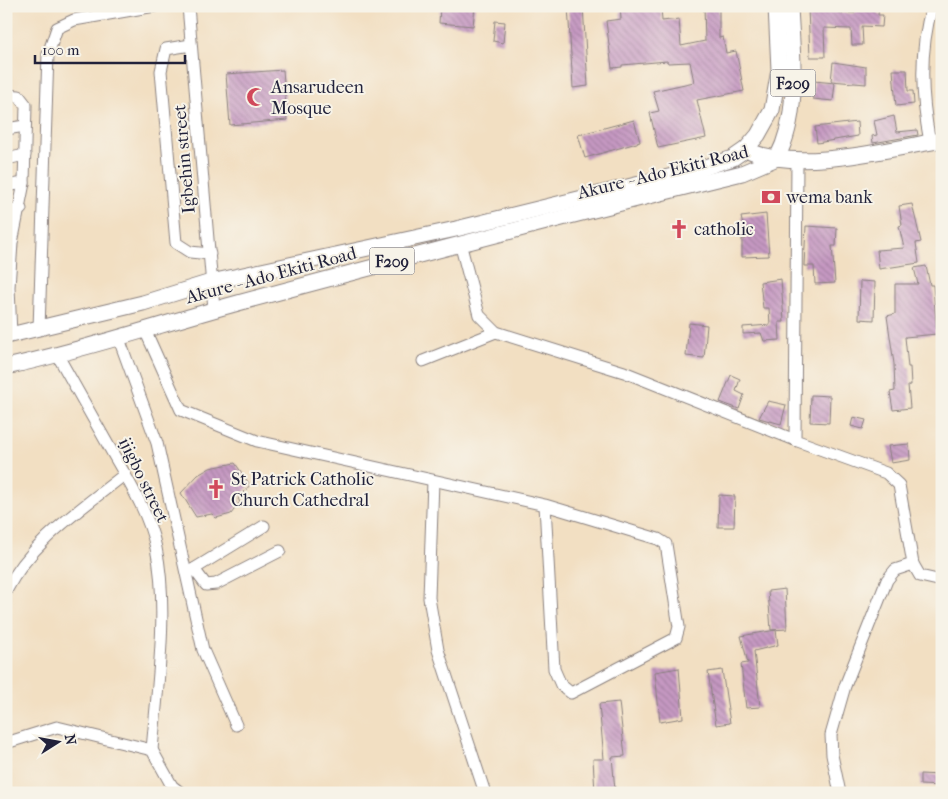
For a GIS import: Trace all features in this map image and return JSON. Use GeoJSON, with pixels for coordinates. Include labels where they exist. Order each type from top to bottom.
{"type":"FeatureCollection","features":[{"type":"Feature","properties":{"kind":"main road","name":"F209"},"geometry":{"type":"LineString","coordinates":[[746,149],[758,135],[772,110],[779,70],[776,6]]}},
{"type":"Feature","properties":{"kind":"main road","name":"F209"},"geometry":{"type":"LineString","coordinates":[[777,158],[787,139],[793,91],[790,6]]}},
{"type":"Feature","properties":{"kind":"main road"},"geometry":{"type":"LineString","coordinates":[[746,149],[777,158],[820,160],[936,141]]}},
{"type":"Feature","properties":{"kind":"main road","name":"Akure - Ado Ekiti Road"},"geometry":{"type":"LineString","coordinates":[[9,335],[143,303],[211,282],[456,229],[639,184],[714,165],[733,158],[746,149]]}},
{"type":"Feature","properties":{"kind":"main road","name":"Akure - Ado Ekiti Road"},"geometry":{"type":"LineString","coordinates":[[6,367],[58,356],[214,309],[460,243],[742,174],[777,158]]}},
{"type":"Feature","properties":{"kind":"street"},"geometry":{"type":"LineString","coordinates":[[39,329],[48,54],[57,28],[74,20],[155,6]]}},
{"type":"Feature","properties":{"kind":"street","name":"Igbehin street"},"geometry":{"type":"LineString","coordinates":[[188,6],[214,309]]}},
{"type":"Feature","properties":{"kind":"street"},"geometry":{"type":"LineString","coordinates":[[932,6],[922,55],[923,107],[936,141]]}},
{"type":"Feature","properties":{"kind":"street"},"geometry":{"type":"LineString","coordinates":[[191,45],[166,49],[161,71],[168,157],[176,243],[190,252],[210,254]]}},
{"type":"Feature","properties":{"kind":"street"},"geometry":{"type":"LineString","coordinates":[[6,95],[19,96],[26,105],[24,183],[21,209],[9,244],[9,335]]}},
{"type":"Feature","properties":{"kind":"street"},"geometry":{"type":"LineString","coordinates":[[6,129],[25,126]]}},
{"type":"Feature","properties":{"kind":"street"},"geometry":{"type":"LineString","coordinates":[[6,159],[25,155]]}},
{"type":"Feature","properties":{"kind":"street"},"geometry":{"type":"LineString","coordinates":[[795,440],[797,159]]}},
{"type":"Feature","properties":{"kind":"street"},"geometry":{"type":"LineString","coordinates":[[6,186],[24,183]]}},
{"type":"Feature","properties":{"kind":"street"},"geometry":{"type":"LineString","coordinates":[[6,212],[21,209]]}},
{"type":"Feature","properties":{"kind":"street"},"geometry":{"type":"LineString","coordinates":[[460,243],[479,315],[496,332],[624,372],[795,440],[886,473],[899,485],[913,564],[920,576],[942,581]]}},
{"type":"Feature","properties":{"kind":"street"},"geometry":{"type":"LineString","coordinates":[[145,330],[181,410],[257,441],[545,505],[658,539],[666,544],[669,552],[679,627],[676,638],[571,693],[561,685],[554,669],[545,505]]}},
{"type":"Feature","properties":{"kind":"street"},"geometry":{"type":"LineString","coordinates":[[422,361],[496,332]]}},
{"type":"Feature","properties":{"kind":"street"},"geometry":{"type":"LineString","coordinates":[[119,339],[156,443],[190,572],[204,650],[236,726]]}},
{"type":"Feature","properties":{"kind":"street","name":"ijigbo street"},"geometry":{"type":"LineString","coordinates":[[58,356],[143,509],[156,548],[161,586],[159,669],[152,750]]}},
{"type":"Feature","properties":{"kind":"street"},"geometry":{"type":"LineString","coordinates":[[6,590],[45,539],[125,474]]}},
{"type":"Feature","properties":{"kind":"street"},"geometry":{"type":"LineString","coordinates":[[433,481],[429,598],[438,650],[485,793]]}},
{"type":"Feature","properties":{"kind":"street"},"geometry":{"type":"LineString","coordinates":[[190,572],[264,526]]}},
{"type":"Feature","properties":{"kind":"street"},"geometry":{"type":"LineString","coordinates":[[190,572],[206,585],[216,584],[280,551]]}},
{"type":"Feature","properties":{"kind":"street"},"geometry":{"type":"LineString","coordinates":[[840,793],[832,754],[831,735],[845,686],[886,580],[896,570],[913,564]]}},
{"type":"Feature","properties":{"kind":"street"},"geometry":{"type":"LineString","coordinates":[[6,743],[57,726],[152,750],[172,786],[181,793]]}},
{"type":"Feature","properties":{"kind":"building"},"geometry":{"type":"Polygon","coordinates":[[[440,6],[475,6],[473,26],[439,23],[440,6]]]}},
{"type":"Feature","properties":{"kind":"building"},"geometry":{"type":"Polygon","coordinates":[[[568,6],[583,6],[588,86],[573,88],[568,6]]]}},
{"type":"Feature","properties":{"kind":"building"},"geometry":{"type":"Polygon","coordinates":[[[620,6],[661,6],[662,21],[679,19],[681,46],[705,41],[704,6],[719,6],[719,38],[723,37],[726,53],[736,51],[744,91],[697,100],[706,138],[658,148],[650,113],[659,111],[653,91],[694,82],[690,62],[668,63],[667,61],[622,65],[622,67],[612,68],[606,21],[621,19],[620,6]]]}},
{"type":"Feature","properties":{"kind":"building"},"geometry":{"type":"Polygon","coordinates":[[[855,6],[879,6],[878,15],[883,15],[882,27],[862,26],[863,45],[852,45],[851,29],[824,28],[825,57],[810,57],[808,8],[840,7],[840,13],[855,13],[855,6]]]}},
{"type":"Feature","properties":{"kind":"building"},"geometry":{"type":"Polygon","coordinates":[[[495,21],[505,22],[503,43],[493,41],[495,21]]]}},
{"type":"Feature","properties":{"kind":"building"},"geometry":{"type":"Polygon","coordinates":[[[833,62],[866,67],[866,84],[831,81],[833,62]]]}},
{"type":"Feature","properties":{"kind":"building","name":"Ansarudeen Mosque"},"geometry":{"type":"Polygon","coordinates":[[[283,70],[287,120],[230,125],[226,74],[283,70]]]}},
{"type":"Feature","properties":{"kind":"building"},"geometry":{"type":"Polygon","coordinates":[[[893,70],[907,70],[908,91],[913,91],[914,104],[896,106],[893,70]]]}},
{"type":"Feature","properties":{"kind":"building"},"geometry":{"type":"Polygon","coordinates":[[[814,81],[835,83],[833,101],[813,99],[814,81]]]}},
{"type":"Feature","properties":{"kind":"building"},"geometry":{"type":"Polygon","coordinates":[[[894,116],[897,132],[917,130],[918,135],[873,143],[872,136],[877,135],[874,121],[894,116]]]}},
{"type":"Feature","properties":{"kind":"building"},"geometry":{"type":"Polygon","coordinates":[[[634,120],[640,142],[585,158],[578,135],[634,120]]]}},
{"type":"Feature","properties":{"kind":"building"},"geometry":{"type":"Polygon","coordinates":[[[857,122],[858,136],[817,143],[815,127],[857,122]]]}},
{"type":"Feature","properties":{"kind":"building"},"geometry":{"type":"Polygon","coordinates":[[[912,204],[921,242],[916,243],[919,263],[879,269],[877,250],[904,248],[899,226],[902,225],[899,206],[912,204]]]}},
{"type":"Feature","properties":{"kind":"building"},"geometry":{"type":"Polygon","coordinates":[[[766,214],[769,256],[742,257],[742,239],[746,239],[741,217],[766,214]]]}},
{"type":"Feature","properties":{"kind":"building"},"geometry":{"type":"Polygon","coordinates":[[[806,226],[837,228],[836,246],[832,246],[835,283],[815,284],[814,266],[804,266],[806,226]]]}},
{"type":"Feature","properties":{"kind":"building"},"geometry":{"type":"Polygon","coordinates":[[[926,266],[930,285],[933,285],[937,334],[905,337],[908,367],[910,367],[911,385],[908,385],[910,408],[893,410],[890,392],[895,391],[894,364],[887,316],[895,314],[895,284],[918,284],[914,268],[926,266]]]}},
{"type":"Feature","properties":{"kind":"building"},"geometry":{"type":"Polygon","coordinates":[[[781,279],[784,322],[779,322],[780,340],[764,341],[761,333],[743,334],[743,327],[770,325],[769,308],[763,308],[760,282],[781,279]]]}},
{"type":"Feature","properties":{"kind":"building"},"geometry":{"type":"Polygon","coordinates":[[[860,281],[875,282],[874,320],[859,319],[860,281]]]}},
{"type":"Feature","properties":{"kind":"building"},"geometry":{"type":"Polygon","coordinates":[[[689,323],[707,325],[704,358],[686,356],[689,323]]]}},
{"type":"Feature","properties":{"kind":"building"},"geometry":{"type":"Polygon","coordinates":[[[731,375],[740,379],[736,391],[744,395],[739,409],[720,402],[731,375]]]}},
{"type":"Feature","properties":{"kind":"building"},"geometry":{"type":"Polygon","coordinates":[[[811,395],[830,396],[829,423],[810,422],[811,395]]]}},
{"type":"Feature","properties":{"kind":"building"},"geometry":{"type":"Polygon","coordinates":[[[768,401],[786,405],[781,424],[759,418],[768,401]]]}},
{"type":"Feature","properties":{"kind":"building"},"geometry":{"type":"Polygon","coordinates":[[[853,417],[866,420],[863,429],[851,426],[853,417]]]}},
{"type":"Feature","properties":{"kind":"building"},"geometry":{"type":"Polygon","coordinates":[[[909,444],[910,460],[891,463],[888,446],[909,444]]]}},
{"type":"Feature","properties":{"kind":"building","name":"St Patrick Catholic Church Cathedral"},"geometry":{"type":"Polygon","coordinates":[[[235,463],[250,485],[238,499],[240,502],[231,514],[216,518],[212,514],[196,517],[181,493],[198,475],[210,468],[235,463]]]}},
{"type":"Feature","properties":{"kind":"building"},"geometry":{"type":"Polygon","coordinates":[[[719,495],[735,496],[734,527],[718,527],[719,495]]]}},
{"type":"Feature","properties":{"kind":"building"},"geometry":{"type":"Polygon","coordinates":[[[785,589],[787,629],[771,630],[768,591],[785,589]]]}},
{"type":"Feature","properties":{"kind":"building"},"geometry":{"type":"Polygon","coordinates":[[[776,630],[778,645],[754,651],[760,707],[746,708],[741,664],[748,663],[741,636],[776,630]]]}},
{"type":"Feature","properties":{"kind":"building"},"geometry":{"type":"Polygon","coordinates":[[[679,668],[683,718],[660,722],[655,672],[679,668]]]}},
{"type":"Feature","properties":{"kind":"building"},"geometry":{"type":"Polygon","coordinates":[[[722,670],[730,723],[716,725],[708,672],[722,670]]]}},
{"type":"Feature","properties":{"kind":"building"},"geometry":{"type":"Polygon","coordinates":[[[619,702],[625,756],[612,757],[615,790],[595,792],[593,759],[604,759],[599,704],[619,702]]]}},
{"type":"Feature","properties":{"kind":"building"},"geometry":{"type":"Polygon","coordinates":[[[920,774],[942,775],[942,786],[920,785],[920,774]]]}},
{"type":"Feature","properties":{"kind":"place","name":"Ansarudeen Mosque"},"geometry":{"type":"Point","coordinates":[256,97]}},
{"type":"Feature","properties":{"kind":"place","name":"wema bank"},"geometry":{"type":"Point","coordinates":[771,197]}},
{"type":"Feature","properties":{"kind":"place","name":"catholic"},"geometry":{"type":"Point","coordinates":[679,229]}},
{"type":"Feature","properties":{"kind":"place","name":"St Patrick Catholic Church Cathedral"},"geometry":{"type":"Point","coordinates":[216,489]}}]}
